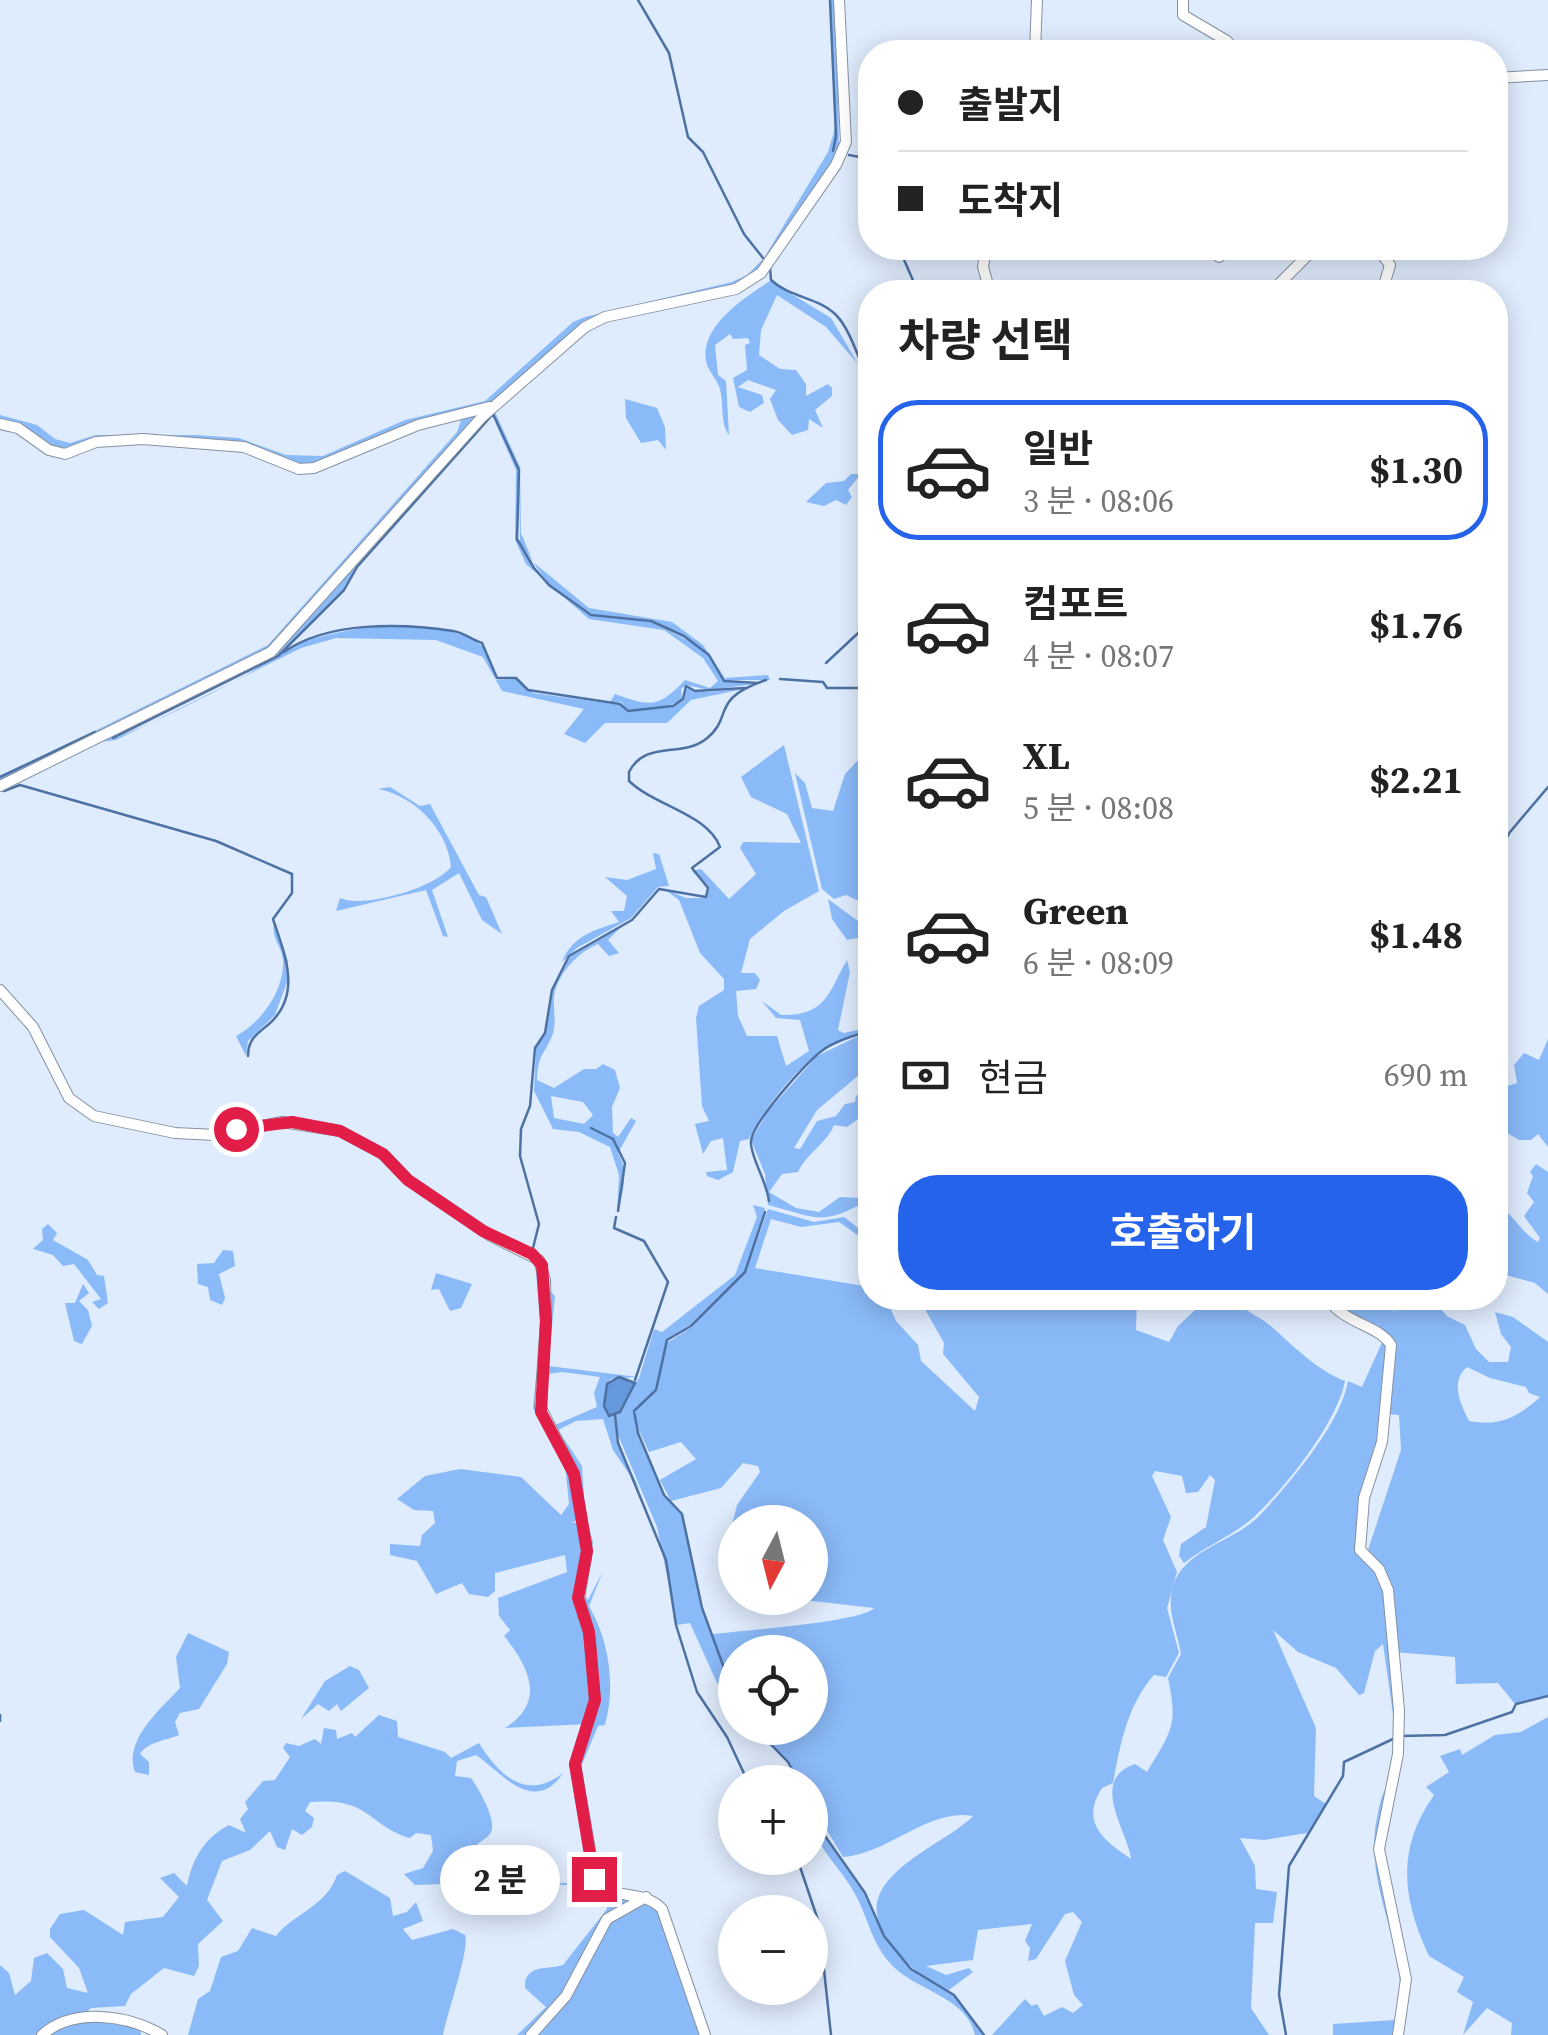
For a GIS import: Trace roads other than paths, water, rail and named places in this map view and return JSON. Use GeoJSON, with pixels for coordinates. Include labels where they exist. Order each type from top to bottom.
{"type":"FeatureCollection","features":[{"type":"Feature","properties":{"kind":"street"},"geometry":{"type":"LineString","coordinates":[[0,786],[271,652],[503,398],[572,337],[605,317],[726,292],[761,274],[836,166],[846,142],[839,0]]}},
{"type":"Feature","properties":{"kind":"street"},"geometry":{"type":"LineString","coordinates":[[1035,40],[1037,0]]}},
{"type":"Feature","properties":{"kind":"street"},"geometry":{"type":"LineString","coordinates":[[1183,0],[1184,14],[1225,40]]}},
{"type":"Feature","properties":{"kind":"street"},"geometry":{"type":"LineString","coordinates":[[1508,78],[1548,76]]}},
{"type":"Feature","properties":{"kind":"street"},"geometry":{"type":"LineString","coordinates":[[1283,280],[1304,260]]}},
{"type":"Feature","properties":{"kind":"street"},"geometry":{"type":"LineString","coordinates":[[0,424],[33,434],[49,450],[65,454],[96,442],[143,439],[244,447],[299,470],[314,468],[418,425],[474,414],[503,398]]}},
{"type":"Feature","properties":{"kind":"street"},"geometry":{"type":"LineString","coordinates":[[0,990],[27,1018],[69,1098],[94,1116],[175,1133],[216,1135],[282,1122],[340,1131],[383,1154],[408,1180],[491,1236],[539,1260],[545,1280],[541,1412],[574,1474],[587,1551],[578,1598],[589,1632],[595,1700],[575,1764],[592,1862],[600,1887],[647,1896],[662,1909],[705,2035]]}},
{"type":"Feature","properties":{"kind":"street"},"geometry":{"type":"LineString","coordinates":[[1337,1310],[1386,1337],[1391,1345],[1382,1442],[1364,1498],[1360,1550],[1379,1569],[1388,1590],[1400,1710],[1398,1754],[1378,1849],[1406,1979],[1398,2035]]}},
{"type":"Feature","properties":{"kind":"street"},"geometry":{"type":"LineString","coordinates":[[531,2035],[566,1996],[607,1919],[647,1896]]}},
{"type":"Feature","properties":{"kind":"street"},"geometry":{"type":"LineString","coordinates":[[42,2035],[60,2023],[102,2018],[134,2021],[162,2035]]}},
{"type":"Feature","properties":{"kind":"waterway"},"geometry":{"type":"LineString","coordinates":[[638,0],[669,53],[688,137],[703,152],[744,234],[763,258]]}},
{"type":"Feature","properties":{"kind":"waterway"},"geometry":{"type":"LineString","coordinates":[[830,0],[836,136],[833,151]]}},
{"type":"Feature","properties":{"kind":"waterway"},"geometry":{"type":"LineString","coordinates":[[849,155],[858,157]]}},
{"type":"Feature","properties":{"kind":"waterway"},"geometry":{"type":"LineString","coordinates":[[904,260],[913,280]]}},
{"type":"Feature","properties":{"kind":"waterway"},"geometry":{"type":"LineString","coordinates":[[770,267],[771,280],[779,286],[821,304],[836,315],[858,356]]}},
{"type":"Feature","properties":{"kind":"waterway"},"geometry":{"type":"LineString","coordinates":[[113,738],[278,656],[344,590],[357,567],[493,414],[519,470],[517,539],[549,585],[591,615],[651,621],[684,636],[709,655],[724,681],[758,683]]}},
{"type":"Feature","properties":{"kind":"waterway"},"geometry":{"type":"LineString","coordinates":[[284,652],[302,642],[343,630],[411,627],[457,632],[482,643],[497,678],[516,678],[528,690],[620,704],[628,711],[673,706],[683,699],[686,686],[695,691],[745,688]]}},
{"type":"Feature","properties":{"kind":"waterway"},"geometry":{"type":"LineString","coordinates":[[826,663],[858,633]]}},
{"type":"Feature","properties":{"kind":"waterway"},"geometry":{"type":"LineString","coordinates":[[780,679],[823,682],[827,688],[858,688]]}},
{"type":"Feature","properties":{"kind":"waterway"},"geometry":{"type":"LineString","coordinates":[[533,1248],[539,1224],[520,1156],[521,1129],[530,1106],[535,1048],[545,1033],[552,990],[569,956],[632,920],[659,889],[706,897],[708,888],[692,868],[720,847],[714,836],[693,818],[629,781],[629,772],[644,756],[686,748],[706,739],[715,731],[736,694],[766,680]]}},
{"type":"Feature","properties":{"kind":"waterway"},"geometry":{"type":"LineString","coordinates":[[0,777],[95,732]]}},
{"type":"Feature","properties":{"kind":"waterway"},"geometry":{"type":"LineString","coordinates":[[4,791],[20,785],[216,841],[292,874],[292,893],[273,919],[288,973],[286,1000],[251,1041],[248,1056]]}},
{"type":"Feature","properties":{"kind":"waterway"},"geometry":{"type":"LineString","coordinates":[[1508,835],[1548,787]]}},
{"type":"Feature","properties":{"kind":"waterway"},"geometry":{"type":"LineString","coordinates":[[769,1201],[751,1148],[753,1133],[781,1093],[815,1056],[858,1034]]}},
{"type":"Feature","properties":{"kind":"waterway"},"geometry":{"type":"LineString","coordinates":[[591,1128],[613,1139],[625,1163],[618,1211]]}},
{"type":"Feature","properties":{"kind":"waterway"},"geometry":{"type":"LineString","coordinates":[[718,1652],[702,1608],[682,1514],[664,1495],[638,1433],[634,1411],[656,1390],[667,1340],[691,1326],[745,1272],[765,1212]]}},
{"type":"Feature","properties":{"kind":"waterway"},"geometry":{"type":"LineString","coordinates":[[616,1217],[614,1228],[644,1241],[668,1282],[635,1380]]}},
{"type":"Feature","properties":{"kind":"waterway"},"geometry":{"type":"LineString","coordinates":[[615,1415],[618,1443],[666,1560],[676,1625],[697,1692],[740,1765]]}},
{"type":"Feature","properties":{"kind":"waterway"},"geometry":{"type":"LineString","coordinates":[[1400,1736],[1445,1735],[1512,1712],[1516,1704],[1548,1696]]}},
{"type":"Feature","properties":{"kind":"waterway"},"geometry":{"type":"LineString","coordinates":[[0,1715],[0,1721]]}},
{"type":"Feature","properties":{"kind":"waterway"},"geometry":{"type":"LineString","coordinates":[[1286,2035],[1279,1995],[1289,1866],[1343,1776],[1344,1762],[1393,1739]]}},
{"type":"Feature","properties":{"kind":"waterway"},"geometry":{"type":"LineString","coordinates":[[772,1745],[790,1765]]}},
{"type":"Feature","properties":{"kind":"waterway"},"geometry":{"type":"LineString","coordinates":[[828,1840],[865,1893],[884,1936],[911,1969],[954,1995],[984,2035]]}},
{"type":"Feature","properties":{"kind":"waterway"},"geometry":{"type":"LineString","coordinates":[[803,1875],[819,1923],[831,2035]]}}]}
